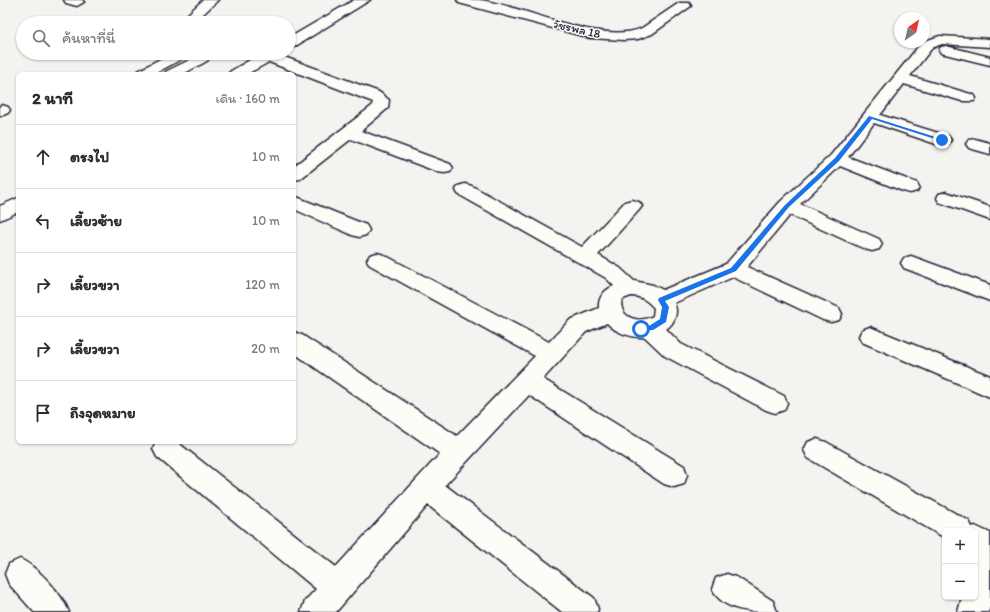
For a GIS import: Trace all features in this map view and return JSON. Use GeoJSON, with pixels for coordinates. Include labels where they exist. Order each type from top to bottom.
{"type":"FeatureCollection","features":[{"type":"Feature","properties":{"kind":"street"},"geometry":{"type":"LineString","coordinates":[[195,14],[211,0]]}},
{"type":"Feature","properties":{"kind":"street"},"geometry":{"type":"LineString","coordinates":[[337,0],[359,3]]}},
{"type":"Feature","properties":{"kind":"street","name":"วัชรพล 18"},"geometry":{"type":"LineString","coordinates":[[464,0],[590,34],[624,36],[638,35],[647,32],[684,6]]}},
{"type":"Feature","properties":{"kind":"street"},"geometry":{"type":"LineString","coordinates":[[296,40],[359,3]]}},
{"type":"Feature","properties":{"kind":"street"},"geometry":{"type":"LineString","coordinates":[[930,44],[940,40],[990,43]]}},
{"type":"Feature","properties":{"kind":"street"},"geometry":{"type":"LineString","coordinates":[[930,46],[990,61]]}},
{"type":"Feature","properties":{"kind":"street"},"geometry":{"type":"LineString","coordinates":[[662,300],[734,269],[787,206],[837,159],[925,48]]}},
{"type":"Feature","properties":{"kind":"street"},"geometry":{"type":"LineString","coordinates":[[147,72],[169,60]]}},
{"type":"Feature","properties":{"kind":"street"},"geometry":{"type":"LineString","coordinates":[[176,72],[198,60]]}},
{"type":"Feature","properties":{"kind":"street"},"geometry":{"type":"LineString","coordinates":[[240,72],[261,60]]}},
{"type":"Feature","properties":{"kind":"street"},"geometry":{"type":"LineString","coordinates":[[283,60],[374,94],[381,100],[380,108],[296,173]]}},
{"type":"Feature","properties":{"kind":"street"},"geometry":{"type":"LineString","coordinates":[[901,78],[968,98]]}},
{"type":"Feature","properties":{"kind":"street"},"geometry":{"type":"LineString","coordinates":[[871,117],[942,140]]}},
{"type":"Feature","properties":{"kind":"street"},"geometry":{"type":"LineString","coordinates":[[350,132],[444,168]]}},
{"type":"Feature","properties":{"kind":"street"},"geometry":{"type":"LineString","coordinates":[[837,159],[910,187]]}},
{"type":"Feature","properties":{"kind":"street"},"geometry":{"type":"LineString","coordinates":[[465,190],[613,273],[629,288]]}},
{"type":"Feature","properties":{"kind":"street"},"geometry":{"type":"LineString","coordinates":[[946,198],[990,214]]}},
{"type":"Feature","properties":{"kind":"street"},"geometry":{"type":"LineString","coordinates":[[296,203],[360,230]]}},
{"type":"Feature","properties":{"kind":"street"},"geometry":{"type":"LineString","coordinates":[[0,214],[16,205]]}},
{"type":"Feature","properties":{"kind":"street"},"geometry":{"type":"LineString","coordinates":[[584,257],[632,206]]}},
{"type":"Feature","properties":{"kind":"street"},"geometry":{"type":"LineString","coordinates":[[787,206],[872,244]]}},
{"type":"Feature","properties":{"kind":"street"},"geometry":{"type":"LineString","coordinates":[[377,260],[552,354]]}},
{"type":"Feature","properties":{"kind":"street"},"geometry":{"type":"LineString","coordinates":[[911,263],[990,293]]}},
{"type":"Feature","properties":{"kind":"street"},"geometry":{"type":"LineString","coordinates":[[734,269],[831,314]]}},
{"type":"Feature","properties":{"kind":"street"},"geometry":{"type":"LineString","coordinates":[[629,288],[648,290],[662,300],[665,307],[663,320],[650,328],[631,328],[622,325],[610,313],[608,306],[610,299],[617,292],[629,288]]}},
{"type":"Feature","properties":{"kind":"street"},"geometry":{"type":"LineString","coordinates":[[316,612],[426,488],[578,326],[610,313]]}},
{"type":"Feature","properties":{"kind":"street"},"geometry":{"type":"LineString","coordinates":[[650,328],[673,350],[775,403]]}},
{"type":"Feature","properties":{"kind":"street"},"geometry":{"type":"LineString","coordinates":[[870,336],[990,387]]}},
{"type":"Feature","properties":{"kind":"street"},"geometry":{"type":"LineString","coordinates":[[296,342],[459,452]]}},
{"type":"Feature","properties":{"kind":"street"},"geometry":{"type":"LineString","coordinates":[[527,381],[674,475]]}},
{"type":"Feature","properties":{"kind":"street"},"geometry":{"type":"LineString","coordinates":[[166,449],[338,587]]}},
{"type":"Feature","properties":{"kind":"street"},"geometry":{"type":"LineString","coordinates":[[817,450],[954,528]]}},
{"type":"Feature","properties":{"kind":"street"},"geometry":{"type":"LineString","coordinates":[[426,488],[583,609]]}},
{"type":"Feature","properties":{"kind":"street"},"geometry":{"type":"LineString","coordinates":[[978,542],[990,548]]}},
{"type":"Feature","properties":{"kind":"street"},"geometry":{"type":"LineString","coordinates":[[973,612],[990,556]]}},
{"type":"Feature","properties":{"kind":"street"},"geometry":{"type":"LineString","coordinates":[[20,574],[54,612]]}},
{"type":"Feature","properties":{"kind":"street"},"geometry":{"type":"LineString","coordinates":[[727,589],[762,612]]}},
{"type":"Feature","properties":{"kind":"route"},"geometry":{"type":"LineString","coordinates":[[641,329],[658,325],[663,320],[666,314],[662,300],[734,269],[787,206],[837,159],[871,117],[942,140]]}}]}
